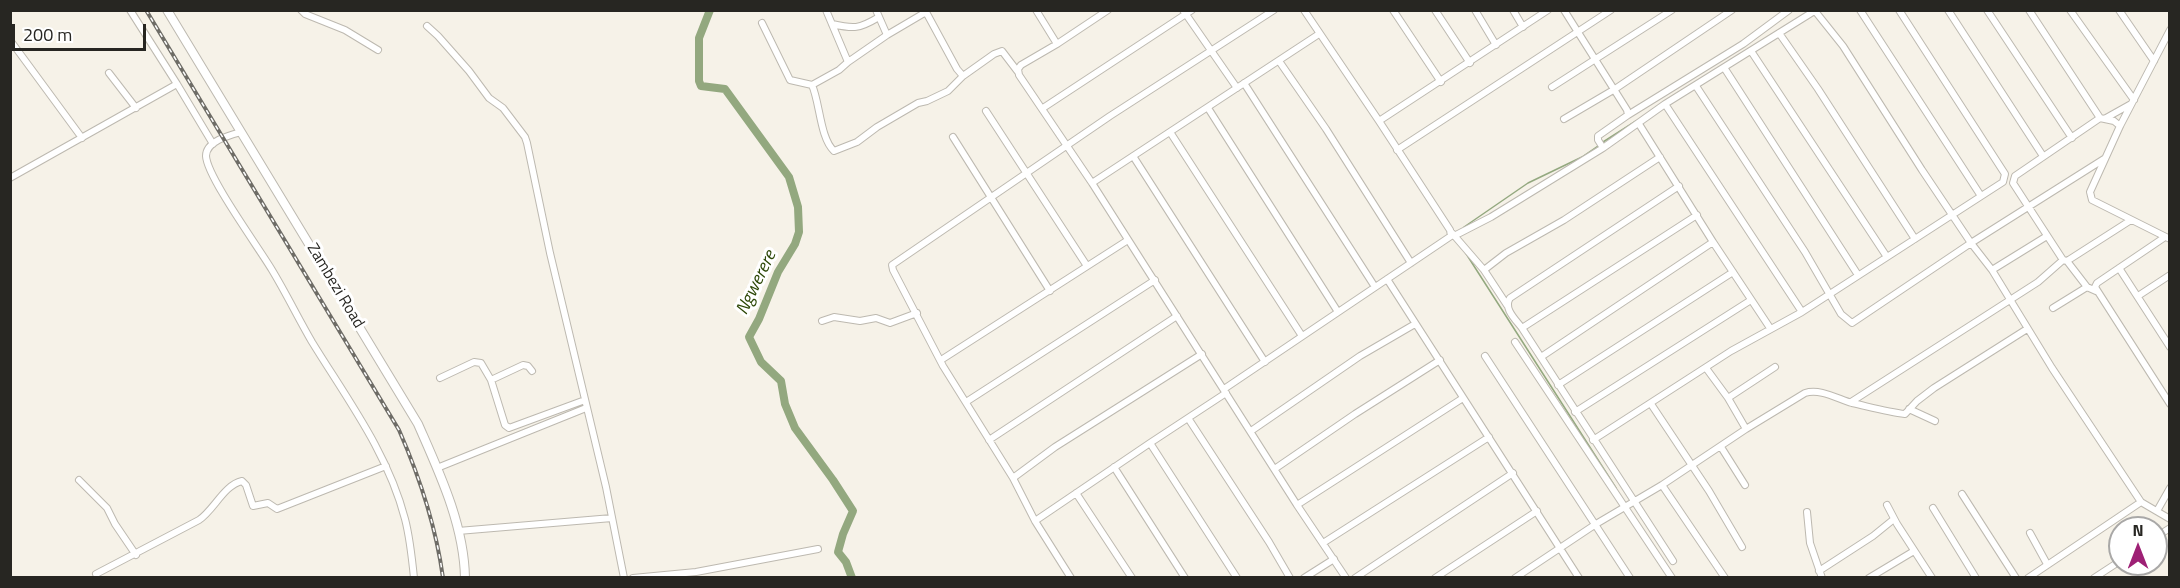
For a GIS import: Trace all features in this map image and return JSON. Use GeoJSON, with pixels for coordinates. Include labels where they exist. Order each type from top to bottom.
{"type":"FeatureCollection","features":[{"type":"Feature","properties":{"kind":"main road","name":"Zambezi Road"},"geometry":{"type":"LineString","coordinates":[[167,10],[418,424],[445,487],[458,531],[465,578]]}},
{"type":"Feature","properties":{"kind":"street"},"geometry":{"type":"LineString","coordinates":[[130,10],[213,144]]}},
{"type":"Feature","properties":{"kind":"street"},"geometry":{"type":"LineString","coordinates":[[301,10],[305,14],[345,30],[378,50]]}},
{"type":"Feature","properties":{"kind":"street"},"geometry":{"type":"LineString","coordinates":[[826,10],[848,62]]}},
{"type":"Feature","properties":{"kind":"street"},"geometry":{"type":"LineString","coordinates":[[909,10],[912,20]]}},
{"type":"Feature","properties":{"kind":"street"},"geometry":{"type":"LineString","coordinates":[[1036,10],[1057,45]]}},
{"type":"Feature","properties":{"kind":"street"},"geometry":{"type":"LineString","coordinates":[[1071,578],[941,360],[893,270],[894,262],[1274,10]]}},
{"type":"Feature","properties":{"kind":"street"},"geometry":{"type":"LineString","coordinates":[[1304,10],[1453,234],[1484,270],[1673,561]]}},
{"type":"Feature","properties":{"kind":"street"},"geometry":{"type":"LineString","coordinates":[[1393,10],[1441,82]]}},
{"type":"Feature","properties":{"kind":"street"},"geometry":{"type":"LineString","coordinates":[[1435,10],[1470,63]]}},
{"type":"Feature","properties":{"kind":"street"},"geometry":{"type":"LineString","coordinates":[[1475,10],[1496,45]]}},
{"type":"Feature","properties":{"kind":"street"},"geometry":{"type":"LineString","coordinates":[[1513,10],[1523,27]]}},
{"type":"Feature","properties":{"kind":"street"},"geometry":{"type":"LineString","coordinates":[[1379,121],[1548,10]]}},
{"type":"Feature","properties":{"kind":"street"},"geometry":{"type":"LineString","coordinates":[[1564,10],[1615,89],[1628,115]]}},
{"type":"Feature","properties":{"kind":"street"},"geometry":{"type":"LineString","coordinates":[[1397,150],[1611,10]]}},
{"type":"Feature","properties":{"kind":"street"},"geometry":{"type":"LineString","coordinates":[[1552,87],[1672,10]]}},
{"type":"Feature","properties":{"kind":"street"},"geometry":{"type":"LineString","coordinates":[[1564,119],[1615,89],[1732,10]]}},
{"type":"Feature","properties":{"kind":"street"},"geometry":{"type":"LineString","coordinates":[[1603,147],[1598,140],[1599,136],[1628,115],[1743,45],[1789,10]]}},
{"type":"Feature","properties":{"kind":"street"},"geometry":{"type":"LineString","coordinates":[[1860,10],[1981,196]]}},
{"type":"Feature","properties":{"kind":"street"},"geometry":{"type":"LineString","coordinates":[[1593,440],[1770,328],[1802,312],[2003,182],[2005,174],[1899,10]]}},
{"type":"Feature","properties":{"kind":"street"},"geometry":{"type":"LineString","coordinates":[[1948,10],[2043,156]]}},
{"type":"Feature","properties":{"kind":"street"},"geometry":{"type":"LineString","coordinates":[[1987,10],[2072,138]]}},
{"type":"Feature","properties":{"kind":"street"},"geometry":{"type":"LineString","coordinates":[[2029,10],[2103,118],[2114,121],[2120,126]]}},
{"type":"Feature","properties":{"kind":"street"},"geometry":{"type":"LineString","coordinates":[[2070,10],[2133,102]]}},
{"type":"Feature","properties":{"kind":"street"},"geometry":{"type":"LineString","coordinates":[[2119,10],[2154,61]]}},
{"type":"Feature","properties":{"kind":"street"},"geometry":{"type":"LineString","coordinates":[[812,85],[839,70],[886,35],[928,11],[957,69],[963,76]]}},
{"type":"Feature","properties":{"kind":"street"},"geometry":{"type":"LineString","coordinates":[[1018,72],[1021,65],[1057,45],[1106,11]]}},
{"type":"Feature","properties":{"kind":"street"},"geometry":{"type":"LineString","coordinates":[[1035,521],[1453,234],[1491,217],[1639,124],[1665,104],[1816,11],[1855,63],[1952,216],[1992,270],[2027,329],[2141,502],[2169,519]]}},
{"type":"Feature","properties":{"kind":"street"},"geometry":{"type":"LineString","coordinates":[[1043,108],[1187,12],[1237,88]]}},
{"type":"Feature","properties":{"kind":"street"},"geometry":{"type":"LineString","coordinates":[[832,24],[854,29],[863,26],[877,14],[886,35]]}},
{"type":"Feature","properties":{"kind":"street"},"geometry":{"type":"LineString","coordinates":[[762,23],[790,80],[812,85]]}},
{"type":"Feature","properties":{"kind":"street"},"geometry":{"type":"LineString","coordinates":[[427,26],[469,71],[489,98],[503,108],[525,137],[624,578]]}},
{"type":"Feature","properties":{"kind":"street"},"geometry":{"type":"LineString","coordinates":[[2096,291],[2097,283],[2167,238],[2112,211],[2090,197],[2090,192],[2120,126],[2169,30]]}},
{"type":"Feature","properties":{"kind":"street"},"geometry":{"type":"LineString","coordinates":[[1779,33],[1915,239]]}},
{"type":"Feature","properties":{"kind":"street"},"geometry":{"type":"LineString","coordinates":[[1092,183],[1318,34]]}},
{"type":"Feature","properties":{"kind":"street"},"geometry":{"type":"LineString","coordinates":[[10,40],[82,138]]}},
{"type":"Feature","properties":{"kind":"street"},"geometry":{"type":"LineString","coordinates":[[1751,51],[1887,257]]}},
{"type":"Feature","properties":{"kind":"street"},"geometry":{"type":"LineString","coordinates":[[812,85],[830,148],[834,151],[857,142],[877,127],[918,103],[948,90],[963,76],[998,52],[1005,54],[1068,146],[1346,578]]}},
{"type":"Feature","properties":{"kind":"street"},"geometry":{"type":"LineString","coordinates":[[1279,61],[1326,129],[1411,263]]}},
{"type":"Feature","properties":{"kind":"street"},"geometry":{"type":"LineString","coordinates":[[1725,69],[1858,275]]}},
{"type":"Feature","properties":{"kind":"street"},"geometry":{"type":"LineString","coordinates":[[109,73],[136,108]]}},
{"type":"Feature","properties":{"kind":"street"},"geometry":{"type":"LineString","coordinates":[[1244,83],[1375,287]]}},
{"type":"Feature","properties":{"kind":"street"},"geometry":{"type":"LineString","coordinates":[[10,178],[177,84]]}},
{"type":"Feature","properties":{"kind":"street"},"geometry":{"type":"LineString","coordinates":[[1696,86],[1841,314],[1852,323],[1971,243],[2104,159]]}},
{"type":"Feature","properties":{"kind":"street"},"geometry":{"type":"LineString","coordinates":[[2133,102],[2043,156],[2015,176],[2013,183],[2065,261],[2087,287],[2096,291],[2169,404]]}},
{"type":"Feature","properties":{"kind":"street"},"geometry":{"type":"LineString","coordinates":[[1665,104],[1802,312]]}},
{"type":"Feature","properties":{"kind":"street"},"geometry":{"type":"LineString","coordinates":[[1208,108],[1338,312]]}},
{"type":"Feature","properties":{"kind":"street"},"geometry":{"type":"LineString","coordinates":[[987,111],[1087,266]]}},
{"type":"Feature","properties":{"kind":"street"},"geometry":{"type":"LineString","coordinates":[[1639,124],[1770,328]]}},
{"type":"Feature","properties":{"kind":"street"},"geometry":{"type":"LineString","coordinates":[[242,132],[223,138],[213,144],[206,153],[212,173],[376,445],[404,517],[414,578]]}},
{"type":"Feature","properties":{"kind":"street"},"geometry":{"type":"LineString","coordinates":[[1170,132],[1302,336]]}},
{"type":"Feature","properties":{"kind":"street"},"geometry":{"type":"LineString","coordinates":[[953,137],[1050,291]]}},
{"type":"Feature","properties":{"kind":"street"},"geometry":{"type":"LineString","coordinates":[[1133,156],[1265,362]]}},
{"type":"Feature","properties":{"kind":"street"},"geometry":{"type":"LineString","coordinates":[[1484,270],[1660,157]]}},
{"type":"Feature","properties":{"kind":"street"},"geometry":{"type":"LineString","coordinates":[[1507,305],[1509,298],[1679,186]]}},
{"type":"Feature","properties":{"kind":"street"},"geometry":{"type":"LineString","coordinates":[[1522,328],[1697,215]]}},
{"type":"Feature","properties":{"kind":"street"},"geometry":{"type":"LineString","coordinates":[[1850,402],[2131,219]]}},
{"type":"Feature","properties":{"kind":"street"},"geometry":{"type":"LineString","coordinates":[[1992,270],[2047,236]]}},
{"type":"Feature","properties":{"kind":"street"},"geometry":{"type":"LineString","coordinates":[[941,360],[1128,240]]}},
{"type":"Feature","properties":{"kind":"street"},"geometry":{"type":"LineString","coordinates":[[1541,357],[1713,242]]}},
{"type":"Feature","properties":{"kind":"street"},"geometry":{"type":"LineString","coordinates":[[2120,268],[2169,347]]}},
{"type":"Feature","properties":{"kind":"street"},"geometry":{"type":"LineString","coordinates":[[1558,385],[1733,272]]}},
{"type":"Feature","properties":{"kind":"street"},"geometry":{"type":"LineString","coordinates":[[2138,296],[2169,275]]}},
{"type":"Feature","properties":{"kind":"street"},"geometry":{"type":"LineString","coordinates":[[1387,279],[1579,578]]}},
{"type":"Feature","properties":{"kind":"street"},"geometry":{"type":"LineString","coordinates":[[966,402],[1155,280]]}},
{"type":"Feature","properties":{"kind":"street"},"geometry":{"type":"LineString","coordinates":[[2054,308],[2087,287]]}},
{"type":"Feature","properties":{"kind":"street"},"geometry":{"type":"LineString","coordinates":[[1575,412],[1751,300]]}},
{"type":"Feature","properties":{"kind":"street"},"geometry":{"type":"LineString","coordinates":[[822,321],[834,317],[860,321],[876,318],[890,323],[917,313]]}},
{"type":"Feature","properties":{"kind":"street"},"geometry":{"type":"LineString","coordinates":[[989,440],[1177,316]]}},
{"type":"Feature","properties":{"kind":"street"},"geometry":{"type":"LineString","coordinates":[[1251,431],[1360,356],[1415,324]]}},
{"type":"Feature","properties":{"kind":"street"},"geometry":{"type":"LineString","coordinates":[[1515,578],[1746,429],[1811,392],[1904,414],[1934,388],[2027,329]]}},
{"type":"Feature","properties":{"kind":"street"},"geometry":{"type":"LineString","coordinates":[[1515,342],[1672,578]]}},
{"type":"Feature","properties":{"kind":"street"},"geometry":{"type":"LineString","coordinates":[[1012,478],[1055,447],[1202,354]]}},
{"type":"Feature","properties":{"kind":"street"},"geometry":{"type":"LineString","coordinates":[[1485,356],[1630,578]]}},
{"type":"Feature","properties":{"kind":"street"},"geometry":{"type":"LineString","coordinates":[[1276,468],[1440,360]]}},
{"type":"Feature","properties":{"kind":"street"},"geometry":{"type":"LineString","coordinates":[[440,378],[477,362],[481,363],[490,380],[505,425],[509,428],[585,400]]}},
{"type":"Feature","properties":{"kind":"street"},"geometry":{"type":"LineString","coordinates":[[490,380],[523,365],[528,366],[532,371]]}},
{"type":"Feature","properties":{"kind":"street"},"geometry":{"type":"LineString","coordinates":[[1728,398],[1775,367]]}},
{"type":"Feature","properties":{"kind":"street"},"geometry":{"type":"LineString","coordinates":[[1706,368],[1728,398],[1746,429]]}},
{"type":"Feature","properties":{"kind":"street"},"geometry":{"type":"LineString","coordinates":[[1297,505],[1463,398]]}},
{"type":"Feature","properties":{"kind":"street"},"geometry":{"type":"LineString","coordinates":[[1651,404],[1709,491],[1742,547]]}},
{"type":"Feature","properties":{"kind":"street"},"geometry":{"type":"LineString","coordinates":[[437,468],[586,408]]}},
{"type":"Feature","properties":{"kind":"street"},"geometry":{"type":"LineString","coordinates":[[1909,409],[1935,421]]}},
{"type":"Feature","properties":{"kind":"street"},"geometry":{"type":"LineString","coordinates":[[1188,418],[1290,578]]}},
{"type":"Feature","properties":{"kind":"street"},"geometry":{"type":"LineString","coordinates":[[1323,543],[1489,436]]}},
{"type":"Feature","properties":{"kind":"street"},"geometry":{"type":"LineString","coordinates":[[1150,442],[1237,578]]}},
{"type":"Feature","properties":{"kind":"street"},"geometry":{"type":"LineString","coordinates":[[1721,447],[1745,485]]}},
{"type":"Feature","properties":{"kind":"street"},"geometry":{"type":"LineString","coordinates":[[96,574],[199,520],[210,512],[226,491],[239,481],[244,483],[254,506],[268,503],[278,509],[386,466]]}},
{"type":"Feature","properties":{"kind":"street"},"geometry":{"type":"LineString","coordinates":[[1114,467],[1185,578]]}},
{"type":"Feature","properties":{"kind":"street"},"geometry":{"type":"LineString","coordinates":[[1354,578],[1513,473]]}},
{"type":"Feature","properties":{"kind":"street"},"geometry":{"type":"LineString","coordinates":[[79,480],[107,508],[136,555]]}},
{"type":"Feature","properties":{"kind":"street"},"geometry":{"type":"LineString","coordinates":[[1662,485],[1725,578]]}},
{"type":"Feature","properties":{"kind":"street"},"geometry":{"type":"LineString","coordinates":[[2157,511],[2169,488]]}},
{"type":"Feature","properties":{"kind":"street"},"geometry":{"type":"LineString","coordinates":[[1076,493],[1132,578]]}},
{"type":"Feature","properties":{"kind":"street"},"geometry":{"type":"LineString","coordinates":[[1962,494],[2016,578]]}},
{"type":"Feature","properties":{"kind":"street"},"geometry":{"type":"LineString","coordinates":[[2028,578],[2141,502]]}},
{"type":"Feature","properties":{"kind":"street"},"geometry":{"type":"LineString","coordinates":[[1887,505],[1932,578]]}},
{"type":"Feature","properties":{"kind":"street"},"geometry":{"type":"LineString","coordinates":[[1933,508],[1976,578]]}},
{"type":"Feature","properties":{"kind":"street"},"geometry":{"type":"LineString","coordinates":[[1435,578],[1537,510]]}},
{"type":"Feature","properties":{"kind":"street"},"geometry":{"type":"LineString","coordinates":[[1807,512],[1810,543],[1820,574],[1894,519]]}},
{"type":"Feature","properties":{"kind":"street"},"geometry":{"type":"LineString","coordinates":[[458,531],[612,518]]}},
{"type":"Feature","properties":{"kind":"street"},"geometry":{"type":"LineString","coordinates":[[2030,532],[2047,564]]}},
{"type":"Feature","properties":{"kind":"street"},"geometry":{"type":"LineString","coordinates":[[633,578],[696,572],[818,549]]}},
{"type":"Feature","properties":{"kind":"street"},"geometry":{"type":"LineString","coordinates":[[1869,578],[1914,550]]}},
{"type":"Feature","properties":{"kind":"street"},"geometry":{"type":"LineString","coordinates":[[1304,578],[1334,559]]}},
{"type":"Feature","properties":{"kind":"street"},"geometry":{"type":"LineString","coordinates":[[2094,578],[2108,569]]}},
{"type":"Feature","properties":{"kind":"waterway","name":"Ngwerere"},"geometry":{"type":"LineString","coordinates":[[710,10],[699,38],[701,86],[725,89],[789,177],[798,207],[799,232],[795,244],[778,272],[749,337],[761,362],[781,381],[785,404],[795,428],[853,511],[838,552],[846,562],[852,578]]}},
{"type":"Feature","properties":{"kind":"waterway"},"geometry":{"type":"LineString","coordinates":[[1603,142],[1636,121]]}},
{"type":"Feature","properties":{"kind":"waterway"},"geometry":{"type":"LineString","coordinates":[[1464,227],[1528,183],[1582,157],[1598,146]]}},
{"type":"Feature","properties":{"kind":"waterway"},"geometry":{"type":"LineString","coordinates":[[1465,252],[1616,488]]}},
{"type":"Feature","properties":{"kind":"railway"},"geometry":{"type":"LineString","coordinates":[[146,10],[399,430],[426,503],[443,578]]}}]}
